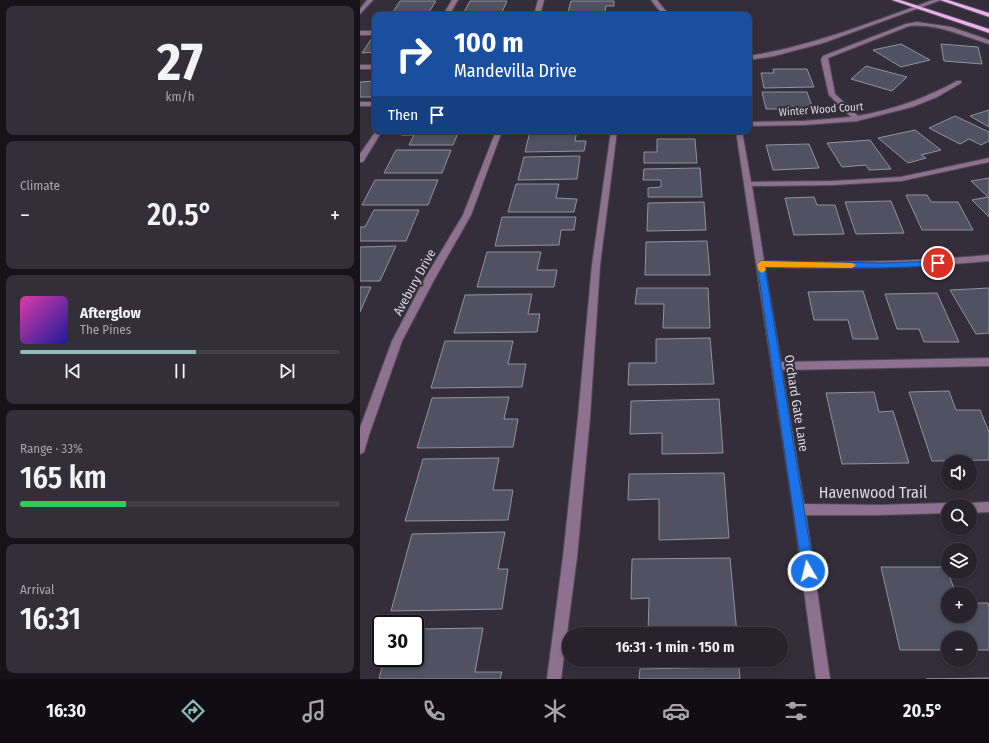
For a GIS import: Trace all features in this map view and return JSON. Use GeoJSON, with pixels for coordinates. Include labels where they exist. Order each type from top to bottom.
{"type":"FeatureCollection","features":[{"type":"Feature","properties":{"kind":"main road"},"geometry":{"type":"LineString","coordinates":[[895,0],[989,31]]}},
{"type":"Feature","properties":{"kind":"main road"},"geometry":{"type":"LineString","coordinates":[[943,0],[989,15]]}},
{"type":"Feature","properties":{"kind":"street"},"geometry":{"type":"LineString","coordinates":[[360,12],[370,0]]}},
{"type":"Feature","properties":{"kind":"street"},"geometry":{"type":"LineString","coordinates":[[448,12],[455,0]]}},
{"type":"Feature","properties":{"kind":"street"},"geometry":{"type":"LineString","coordinates":[[538,12],[541,0]]}},
{"type":"Feature","properties":{"kind":"street"},"geometry":{"type":"LineString","coordinates":[[654,0],[664,12]]}},
{"type":"Feature","properties":{"kind":"street"},"geometry":{"type":"LineString","coordinates":[[752,57],[797,49],[847,35],[938,0]]}},
{"type":"Feature","properties":{"kind":"street"},"geometry":{"type":"LineString","coordinates":[[857,118],[832,95],[824,60],[825,57],[908,25],[915,24],[942,27],[989,42]]}},
{"type":"Feature","properties":{"kind":"street"},"geometry":{"type":"LineString","coordinates":[[360,33],[372,33]]}},
{"type":"Feature","properties":{"kind":"street"},"geometry":{"type":"LineString","coordinates":[[360,67],[372,67]]}},
{"type":"Feature","properties":{"kind":"street","name":"Winter Wood Court"},"geometry":{"type":"LineString","coordinates":[[752,124],[817,123],[893,112],[943,92],[959,82]]}},
{"type":"Feature","properties":{"kind":"street"},"geometry":{"type":"LineString","coordinates":[[360,104],[372,104]]}},
{"type":"Feature","properties":{"kind":"street"},"geometry":{"type":"LineString","coordinates":[[360,160],[377,134]]}},
{"type":"Feature","properties":{"kind":"street","name":"Avebury Drive"},"geometry":{"type":"LineString","coordinates":[[360,449],[363,435],[397,341],[429,280],[467,216],[498,134]]}},
{"type":"Feature","properties":{"kind":"street"},"geometry":{"type":"LineString","coordinates":[[554,679],[570,557],[582,440],[596,265],[614,134]]}},
{"type":"Feature","properties":{"kind":"street","name":"Orchard Gate Lane"},"geometry":{"type":"LineString","coordinates":[[740,134],[799,509],[823,679]]}},
{"type":"Feature","properties":{"kind":"street"},"geometry":{"type":"LineString","coordinates":[[748,184],[833,183],[901,179],[989,160]]}},
{"type":"Feature","properties":{"kind":"street"},"geometry":{"type":"LineString","coordinates":[[761,264],[882,265],[938,263],[989,258]]}},
{"type":"Feature","properties":{"kind":"street"},"geometry":{"type":"LineString","coordinates":[[777,366],[989,362]]}},
{"type":"Feature","properties":{"kind":"street","name":"Havenwood Trail"},"geometry":{"type":"LineString","coordinates":[[799,509],[880,510],[941,508]]}},
{"type":"Feature","properties":{"kind":"street"},"geometry":{"type":"LineString","coordinates":[[977,508],[988,509]]}},
{"type":"Feature","properties":{"kind":"building"},"geometry":{"type":"Polygon","coordinates":[[[400,1],[436,1],[429,12],[393,12],[400,1]]]}},
{"type":"Feature","properties":{"kind":"building"},"geometry":{"type":"Polygon","coordinates":[[[470,1],[507,1],[502,12],[464,12],[470,1]]]}},
{"type":"Feature","properties":{"kind":"building"},"geometry":{"type":"Polygon","coordinates":[[[571,1],[614,1],[614,6],[606,6],[605,12],[568,12],[571,1]]]}},
{"type":"Feature","properties":{"kind":"building"},"geometry":{"type":"Polygon","coordinates":[[[372,38],[372,52],[362,53],[372,38]]]}},
{"type":"Feature","properties":{"kind":"building"},"geometry":{"type":"Polygon","coordinates":[[[901,44],[930,60],[901,67],[873,50],[901,44]]]}},
{"type":"Feature","properties":{"kind":"building"},"geometry":{"type":"Polygon","coordinates":[[[941,44],[978,47],[982,64],[944,61],[941,44]]]}},
{"type":"Feature","properties":{"kind":"building"},"geometry":{"type":"Polygon","coordinates":[[[866,66],[907,77],[892,91],[851,79],[866,66]]]}},
{"type":"Feature","properties":{"kind":"building"},"geometry":{"type":"Polygon","coordinates":[[[773,69],[807,69],[814,87],[764,88],[761,73],[774,73],[773,69]]]}},
{"type":"Feature","properties":{"kind":"building"},"geometry":{"type":"Polygon","coordinates":[[[372,81],[371,97],[360,97],[360,82],[372,81]]]}},
{"type":"Feature","properties":{"kind":"building"},"geometry":{"type":"Polygon","coordinates":[[[762,92],[807,92],[813,109],[766,109],[762,92]]]}},
{"type":"Feature","properties":{"kind":"building"},"geometry":{"type":"Polygon","coordinates":[[[989,110],[989,127],[970,116],[989,110]]]}},
{"type":"Feature","properties":{"kind":"building"},"geometry":{"type":"Polygon","coordinates":[[[955,116],[989,132],[989,141],[981,145],[969,139],[960,144],[929,128],[955,116]]]}},
{"type":"Feature","properties":{"kind":"building"},"geometry":{"type":"Polygon","coordinates":[[[915,130],[941,150],[921,155],[926,158],[908,163],[878,138],[915,130]]]}},
{"type":"Feature","properties":{"kind":"building"},"geometry":{"type":"Polygon","coordinates":[[[458,134],[453,145],[409,145],[414,135],[401,135],[458,134]]]}},
{"type":"Feature","properties":{"kind":"building"},"geometry":{"type":"Polygon","coordinates":[[[529,134],[576,134],[575,141],[586,141],[584,151],[525,152],[529,134]]]}},
{"type":"Feature","properties":{"kind":"building"},"geometry":{"type":"Polygon","coordinates":[[[657,139],[695,139],[697,163],[644,163],[644,152],[657,152],[657,139]]]}},
{"type":"Feature","properties":{"kind":"building"},"geometry":{"type":"Polygon","coordinates":[[[870,140],[891,169],[869,170],[866,165],[842,167],[827,143],[870,140]]]}},
{"type":"Feature","properties":{"kind":"building"},"geometry":{"type":"Polygon","coordinates":[[[809,144],[819,168],[773,170],[766,145],[809,144]]]}},
{"type":"Feature","properties":{"kind":"building"},"geometry":{"type":"Polygon","coordinates":[[[396,150],[451,150],[442,173],[384,173],[396,150]]]}},
{"type":"Feature","properties":{"kind":"building"},"geometry":{"type":"Polygon","coordinates":[[[580,156],[577,179],[518,180],[524,157],[580,156]]]}},
{"type":"Feature","properties":{"kind":"building"},"geometry":{"type":"Polygon","coordinates":[[[700,168],[702,197],[648,197],[648,188],[661,187],[661,180],[643,180],[644,169],[700,168]]]}},
{"type":"Feature","properties":{"kind":"building"},"geometry":{"type":"Polygon","coordinates":[[[989,178],[989,217],[972,200],[988,197],[971,181],[989,178]]]}},
{"type":"Feature","properties":{"kind":"building"},"geometry":{"type":"Polygon","coordinates":[[[375,180],[438,180],[428,205],[362,205],[375,180]]]}},
{"type":"Feature","properties":{"kind":"building"},"geometry":{"type":"Polygon","coordinates":[[[516,184],[559,184],[556,198],[577,199],[574,212],[508,212],[516,184]]]}},
{"type":"Feature","properties":{"kind":"building"},"geometry":{"type":"Polygon","coordinates":[[[906,195],[927,195],[931,202],[958,202],[973,230],[922,230],[906,195]]]}},
{"type":"Feature","properties":{"kind":"building"},"geometry":{"type":"Polygon","coordinates":[[[814,197],[817,205],[835,205],[844,234],[794,235],[785,198],[814,197]]]}},
{"type":"Feature","properties":{"kind":"building"},"geometry":{"type":"Polygon","coordinates":[[[891,201],[904,233],[856,234],[845,202],[891,201]]]}},
{"type":"Feature","properties":{"kind":"building"},"geometry":{"type":"Polygon","coordinates":[[[704,202],[706,230],[647,231],[648,203],[704,202]]]}},
{"type":"Feature","properties":{"kind":"building"},"geometry":{"type":"Polygon","coordinates":[[[374,210],[419,210],[406,241],[360,241],[360,227],[365,227],[374,210]]]}},
{"type":"Feature","properties":{"kind":"building"},"geometry":{"type":"Polygon","coordinates":[[[502,217],[576,217],[574,230],[561,230],[559,245],[495,246],[502,217]]]}},
{"type":"Feature","properties":{"kind":"building"},"geometry":{"type":"Polygon","coordinates":[[[707,241],[710,275],[645,275],[646,242],[707,241]]]}},
{"type":"Feature","properties":{"kind":"building"},"geometry":{"type":"Polygon","coordinates":[[[396,246],[380,281],[360,281],[360,247],[396,246]]]}},
{"type":"Feature","properties":{"kind":"building"},"geometry":{"type":"Polygon","coordinates":[[[487,252],[541,252],[537,270],[557,270],[554,287],[477,287],[487,252]]]}},
{"type":"Feature","properties":{"kind":"building"},"geometry":{"type":"Polygon","coordinates":[[[360,287],[371,287],[360,312],[360,287]]]}},
{"type":"Feature","properties":{"kind":"building"},"geometry":{"type":"Polygon","coordinates":[[[637,288],[708,288],[710,328],[663,328],[664,304],[635,304],[637,288]]]}},
{"type":"Feature","properties":{"kind":"building"},"geometry":{"type":"Polygon","coordinates":[[[989,288],[989,333],[976,334],[950,290],[989,288]]]}},
{"type":"Feature","properties":{"kind":"building"},"geometry":{"type":"Polygon","coordinates":[[[863,291],[878,339],[853,339],[848,320],[814,320],[808,292],[863,291]]]}},
{"type":"Feature","properties":{"kind":"building"},"geometry":{"type":"Polygon","coordinates":[[[937,293],[959,342],[924,342],[919,329],[897,329],[885,294],[937,293]]]}},
{"type":"Feature","properties":{"kind":"building"},"geometry":{"type":"Polygon","coordinates":[[[532,294],[528,314],[540,314],[537,332],[454,333],[465,295],[532,294]]]}},
{"type":"Feature","properties":{"kind":"building"},"geometry":{"type":"Polygon","coordinates":[[[710,338],[714,384],[628,385],[629,363],[656,363],[656,339],[710,338]]]}},
{"type":"Feature","properties":{"kind":"building"},"geometry":{"type":"Polygon","coordinates":[[[445,341],[513,341],[508,364],[526,364],[522,387],[431,388],[445,341]]]}},
{"type":"Feature","properties":{"kind":"building"},"geometry":{"type":"Polygon","coordinates":[[[949,391],[956,410],[980,410],[989,432],[989,460],[977,460],[977,455],[941,455],[941,461],[932,461],[909,392],[949,391]]]}},
{"type":"Feature","properties":{"kind":"building"},"geometry":{"type":"Polygon","coordinates":[[[874,392],[879,412],[893,411],[909,463],[842,464],[826,393],[874,392]]]}},
{"type":"Feature","properties":{"kind":"building"},"geometry":{"type":"Polygon","coordinates":[[[509,397],[504,419],[518,419],[513,447],[417,448],[432,398],[509,397]]]}},
{"type":"Feature","properties":{"kind":"building"},"geometry":{"type":"Polygon","coordinates":[[[719,399],[723,453],[662,454],[662,433],[630,434],[631,401],[719,399]]]}},
{"type":"Feature","properties":{"kind":"building"},"geometry":{"type":"Polygon","coordinates":[[[499,458],[493,490],[513,490],[508,520],[405,521],[423,459],[499,458]]]}},
{"type":"Feature","properties":{"kind":"building"},"geometry":{"type":"Polygon","coordinates":[[[724,473],[729,538],[659,540],[659,499],[628,500],[629,474],[724,473]]]}},
{"type":"Feature","properties":{"kind":"building"},"geometry":{"type":"Polygon","coordinates":[[[505,532],[498,569],[508,569],[502,609],[391,611],[412,534],[505,532]]]}},
{"type":"Feature","properties":{"kind":"building"},"geometry":{"type":"Polygon","coordinates":[[[730,558],[736,627],[648,627],[649,598],[631,599],[632,559],[730,558]]]}},
{"type":"Feature","properties":{"kind":"building"},"geometry":{"type":"Polygon","coordinates":[[[881,567],[941,567],[941,579],[951,579],[953,587],[941,587],[941,623],[977,623],[977,603],[988,603],[989,650],[977,650],[977,631],[941,631],[941,650],[900,650],[881,567]]]}},
{"type":"Feature","properties":{"kind":"building"},"geometry":{"type":"Polygon","coordinates":[[[483,628],[475,672],[502,672],[500,679],[379,679],[382,667],[424,667],[424,629],[483,628]]]}},
{"type":"Feature","properties":{"kind":"building"},"geometry":{"type":"Polygon","coordinates":[[[739,667],[740,679],[639,679],[640,669],[739,667]]]}},
{"type":"Feature","properties":{"kind":"building"},"geometry":{"type":"Polygon","coordinates":[[[989,678],[989,679],[926,679],[989,678]]]}},
{"type":"Feature","properties":{"kind":"slow traffic"},"geometry":{"type":"LineString","coordinates":[[762,270],[761,264],[852,265]]}},
{"type":"Feature","properties":{"kind":"route"},"geometry":{"type":"LineString","coordinates":[[808,571],[761,264],[882,265],[938,263]]}}]}
